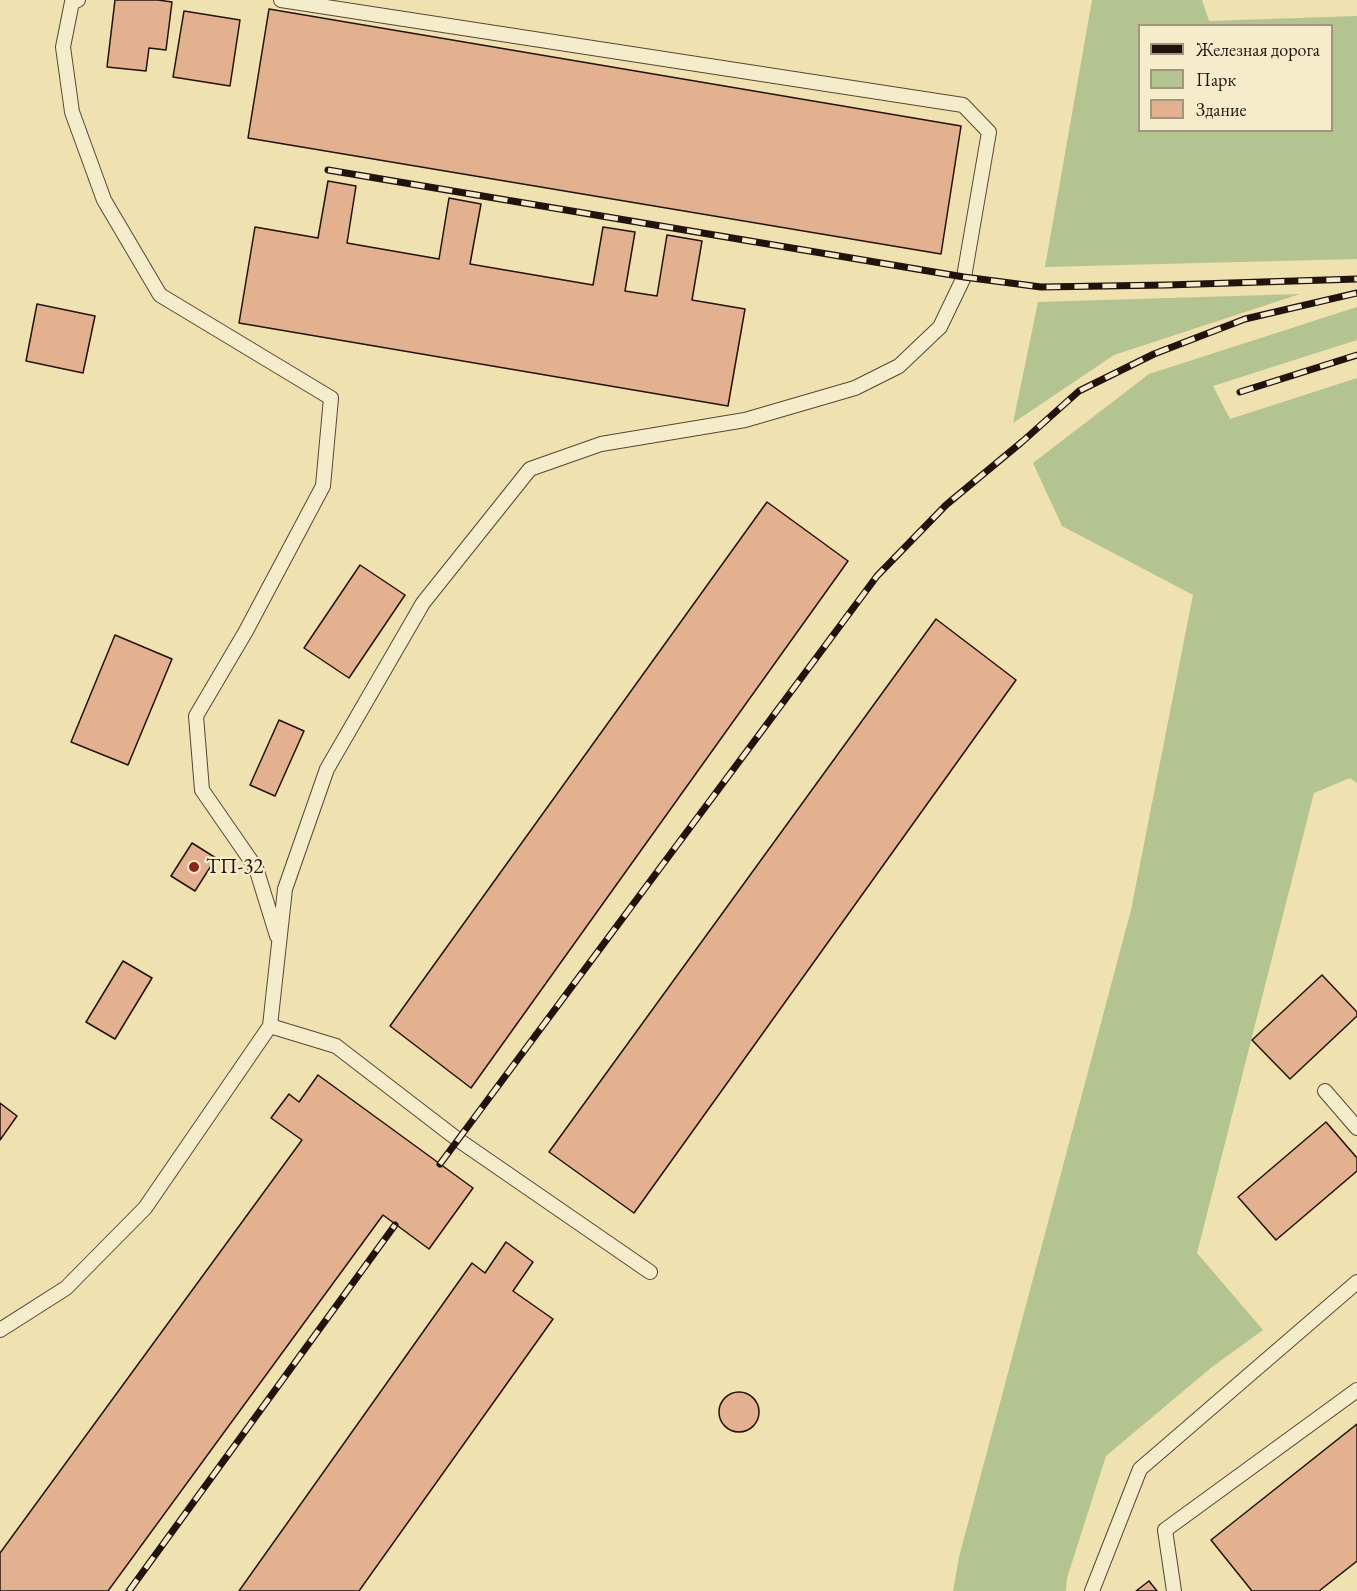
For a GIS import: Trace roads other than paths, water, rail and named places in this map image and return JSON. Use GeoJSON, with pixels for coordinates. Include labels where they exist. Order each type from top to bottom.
{"type":"FeatureCollection","features":[{"type":"Feature","properties":{"kind":"lane"},"geometry":{"type":"LineString","coordinates":[[78,0],[72,2],[63,46],[72,112],[104,200],[160,294],[331,398],[323,486],[246,631],[196,716],[202,790],[256,868],[279,944]]}},
{"type":"Feature","properties":{"kind":"lane"},"geometry":{"type":"LineString","coordinates":[[0,1330],[66,1288],[145,1208],[270,1026],[285,889],[327,769],[423,603],[530,469],[601,444],[746,420],[855,388],[899,366],[940,327],[964,277],[989,132],[963,105],[281,0]]}},
{"type":"Feature","properties":{"kind":"lane"},"geometry":{"type":"LineString","coordinates":[[270,1026],[336,1046],[457,1139],[650,1272]]}},
{"type":"Feature","properties":{"kind":"lane"},"geometry":{"type":"LineString","coordinates":[[1325,1091],[1357,1128]]}},
{"type":"Feature","properties":{"kind":"lane"},"geometry":{"type":"LineString","coordinates":[[1092,1591],[1140,1469],[1357,1282]]}},
{"type":"Feature","properties":{"kind":"lane"},"geometry":{"type":"LineString","coordinates":[[1174,1591],[1165,1530],[1357,1390]]}},
{"type":"Feature","properties":{"kind":"railway"},"geometry":{"type":"LineString","coordinates":[[328,170],[964,277],[1041,287],[1357,279]]}},
{"type":"Feature","properties":{"kind":"railway"},"geometry":{"type":"LineString","coordinates":[[440,1164],[877,576],[946,505],[1079,391],[1154,354],[1245,319],[1357,293]]}},
{"type":"Feature","properties":{"kind":"railway"},"geometry":{"type":"LineString","coordinates":[[1240,392],[1357,355]]}},
{"type":"Feature","properties":{"kind":"railway"},"geometry":{"type":"LineString","coordinates":[[129,1591],[395,1225]]}},
{"type":"Feature","properties":{"kind":"place","name":"ТП-32"},"geometry":{"type":"Point","coordinates":[194,867]}}]}
